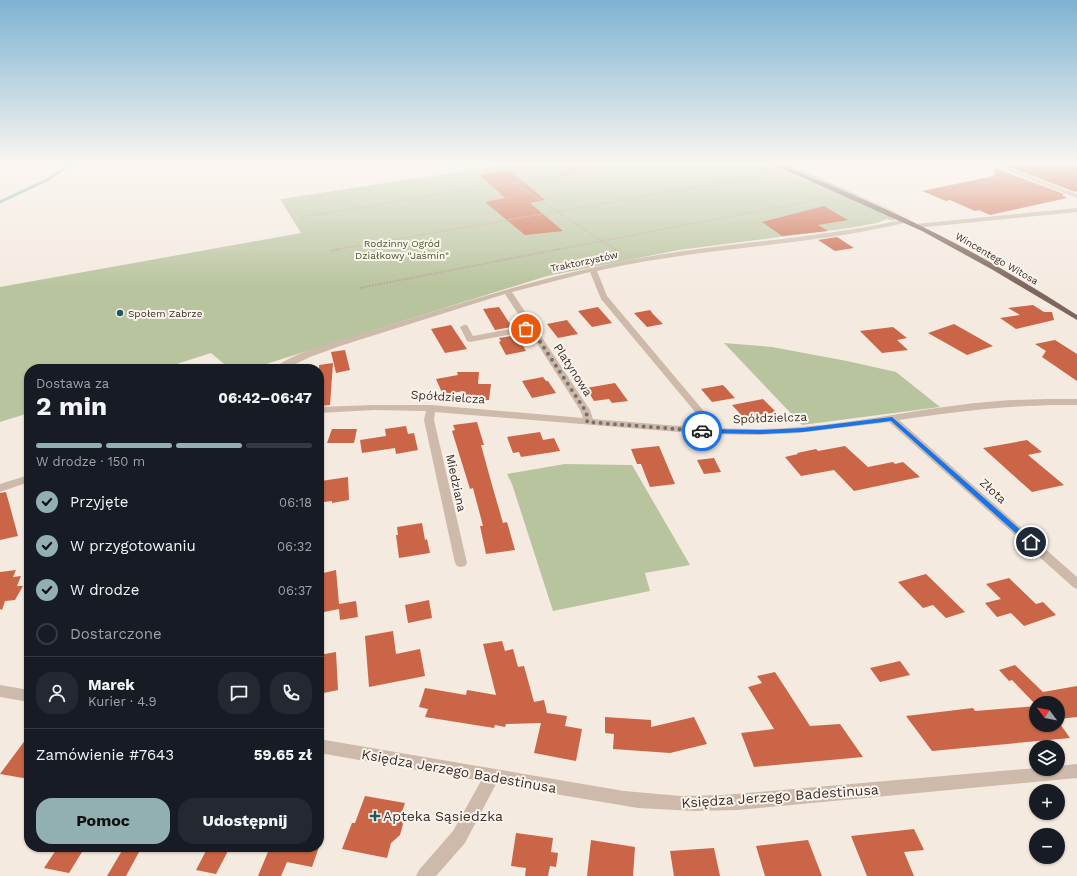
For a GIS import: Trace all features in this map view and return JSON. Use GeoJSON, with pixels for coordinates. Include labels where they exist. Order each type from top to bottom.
{"type":"FeatureCollection","features":[{"type":"Feature","properties":{"kind":"main road","name":"Wincentego Witosa"},"geometry":{"type":"LineString","coordinates":[[866,204],[906,221],[984,262],[1077,318]]}},
{"type":"Feature","properties":{"kind":"street"},"geometry":{"type":"LineString","coordinates":[[916,226],[1077,210]]}},
{"type":"Feature","properties":{"kind":"street"},"geometry":{"type":"LineString","coordinates":[[1060,212],[1071,217]]}},
{"type":"Feature","properties":{"kind":"street","name":"Traktorzystów"},"geometry":{"type":"LineString","coordinates":[[289,364],[311,354],[422,317],[552,278],[593,269],[698,251],[834,234],[906,221]]}},
{"type":"Feature","properties":{"kind":"street"},"geometry":{"type":"LineString","coordinates":[[593,269],[604,297],[699,411],[707,422],[710,431]]}},
{"type":"Feature","properties":{"kind":"street","name":"Platynowa"},"geometry":{"type":"LineString","coordinates":[[507,291],[585,410],[588,418],[587,422]]}},
{"type":"Feature","properties":{"kind":"street"},"geometry":{"type":"LineString","coordinates":[[464,327],[470,339],[531,328]]}},
{"type":"Feature","properties":{"kind":"street","name":"Spółdzielcza"},"geometry":{"type":"LineString","coordinates":[[324,410],[373,407],[431,408],[710,431],[760,432],[803,430],[1011,403],[1054,401],[1077,402]]}},
{"type":"Feature","properties":{"kind":"street","name":"Miedziana"},"geometry":{"type":"LineString","coordinates":[[431,408],[429,420],[461,563]]}},
{"type":"Feature","properties":{"kind":"street","name":"Złota"},"geometry":{"type":"LineString","coordinates":[[892,418],[1077,584]]}},
{"type":"Feature","properties":{"kind":"street"},"geometry":{"type":"LineString","coordinates":[[0,488],[24,480]]}},
{"type":"Feature","properties":{"kind":"street"},"geometry":{"type":"LineString","coordinates":[[0,691],[24,695]]}},
{"type":"Feature","properties":{"kind":"street","name":"Księdza Jerzego Badestinusa"},"geometry":{"type":"LineString","coordinates":[[324,747],[492,777],[662,804],[697,805],[738,802],[1077,771]]}},
{"type":"Feature","properties":{"kind":"street"},"geometry":{"type":"LineString","coordinates":[[425,876],[458,837],[492,777]]}},
{"type":"Feature","properties":{"kind":"path"},"geometry":{"type":"LineString","coordinates":[[301,217],[383,204]]}},
{"type":"Feature","properties":{"kind":"path"},"geometry":{"type":"LineString","coordinates":[[545,204],[631,262]]}},
{"type":"Feature","properties":{"kind":"path"},"geometry":{"type":"LineString","coordinates":[[330,251],[604,204]]}},
{"type":"Feature","properties":{"kind":"path"},"geometry":{"type":"LineString","coordinates":[[360,288],[800,204]]}},
{"type":"Feature","properties":{"kind":"green space","name":"Rodzinny Ogród Działkowy \"Jaśmin\""},"geometry":{"type":"Polygon","coordinates":[[[283,204],[861,204],[892,217],[895,221],[887,219],[877,223],[850,228],[679,250],[547,276],[266,364],[224,364],[211,353],[177,364],[24,364],[24,415],[0,422],[0,287],[301,233],[283,204]]]}},
{"type":"Feature","properties":{"kind":"green space"},"geometry":{"type":"Polygon","coordinates":[[[875,204],[878,204],[916,221],[875,204]]]}},
{"type":"Feature","properties":{"kind":"green space"},"geometry":{"type":"Polygon","coordinates":[[[724,343],[772,347],[896,372],[940,407],[802,425],[724,343]]]}},
{"type":"Feature","properties":{"kind":"green space"},"geometry":{"type":"Polygon","coordinates":[[[565,464],[632,465],[690,565],[645,573],[650,591],[553,611],[512,484],[507,474],[565,464]]]}},
{"type":"Feature","properties":{"kind":"building"},"geometry":{"type":"Polygon","coordinates":[[[487,204],[531,204],[563,231],[525,235],[487,204]]]}},
{"type":"Feature","properties":{"kind":"building"},"geometry":{"type":"Polygon","coordinates":[[[959,204],[1040,204],[990,215],[979,210],[975,211],[959,204]]]}},
{"type":"Feature","properties":{"kind":"building"},"geometry":{"type":"Polygon","coordinates":[[[824,206],[848,220],[818,225],[828,231],[782,236],[762,222],[824,206]]]}},
{"type":"Feature","properties":{"kind":"building"},"geometry":{"type":"Polygon","coordinates":[[[837,237],[854,248],[835,251],[818,240],[837,237]]]}},
{"type":"Feature","properties":{"kind":"building"},"geometry":{"type":"Polygon","coordinates":[[[1033,305],[1044,312],[1052,312],[1054,320],[1016,329],[1000,318],[1020,315],[1008,308],[1033,305]]]}},
{"type":"Feature","properties":{"kind":"building"},"geometry":{"type":"Polygon","coordinates":[[[499,307],[512,327],[495,330],[483,309],[499,307]]]}},
{"type":"Feature","properties":{"kind":"building"},"geometry":{"type":"Polygon","coordinates":[[[598,307],[612,323],[592,327],[578,311],[598,307]]]}},
{"type":"Feature","properties":{"kind":"building"},"geometry":{"type":"Polygon","coordinates":[[[650,310],[663,324],[647,327],[634,313],[650,310]]]}},
{"type":"Feature","properties":{"kind":"building"},"geometry":{"type":"Polygon","coordinates":[[[567,320],[578,334],[558,338],[547,324],[567,320]]]}},
{"type":"Feature","properties":{"kind":"building"},"geometry":{"type":"Polygon","coordinates":[[[954,324],[993,346],[967,355],[928,333],[954,324]]]}},
{"type":"Feature","properties":{"kind":"building"},"geometry":{"type":"Polygon","coordinates":[[[451,325],[467,349],[445,353],[431,329],[451,325]]]}},
{"type":"Feature","properties":{"kind":"building"},"geometry":{"type":"Polygon","coordinates":[[[893,327],[907,338],[897,340],[908,350],[882,353],[860,331],[893,327]]]}},
{"type":"Feature","properties":{"kind":"building"},"geometry":{"type":"Polygon","coordinates":[[[517,335],[526,351],[506,355],[499,342],[501,341],[499,338],[517,335]]]}},
{"type":"Feature","properties":{"kind":"building"},"geometry":{"type":"Polygon","coordinates":[[[1055,340],[1077,354],[1077,381],[1042,357],[1046,351],[1035,344],[1055,340]]]}},
{"type":"Feature","properties":{"kind":"building"},"geometry":{"type":"Polygon","coordinates":[[[345,350],[350,370],[336,373],[331,352],[345,350]]]}},
{"type":"Feature","properties":{"kind":"building"},"geometry":{"type":"Polygon","coordinates":[[[333,363],[330,405],[324,406],[324,364],[333,363]]]}},
{"type":"Feature","properties":{"kind":"building"},"geometry":{"type":"Polygon","coordinates":[[[457,372],[479,372],[478,384],[491,384],[489,400],[462,400],[463,391],[443,395],[436,379],[458,375],[457,372]]]}},
{"type":"Feature","properties":{"kind":"building"},"geometry":{"type":"Polygon","coordinates":[[[543,377],[546,381],[548,381],[556,393],[532,398],[522,381],[543,377]]]}},
{"type":"Feature","properties":{"kind":"building"},"geometry":{"type":"Polygon","coordinates":[[[615,383],[628,401],[612,403],[609,399],[594,401],[586,388],[615,383]]]}},
{"type":"Feature","properties":{"kind":"building"},"geometry":{"type":"Polygon","coordinates":[[[723,385],[735,398],[712,402],[701,389],[723,385]]]}},
{"type":"Feature","properties":{"kind":"building"},"geometry":{"type":"Polygon","coordinates":[[[763,399],[776,412],[744,418],[732,405],[763,399]]]}},
{"type":"Feature","properties":{"kind":"building"},"geometry":{"type":"Polygon","coordinates":[[[477,422],[484,445],[481,445],[503,523],[507,522],[515,550],[486,554],[480,526],[483,526],[473,488],[470,489],[452,431],[455,430],[453,425],[477,422]]]}},
{"type":"Feature","properties":{"kind":"building"},"geometry":{"type":"Polygon","coordinates":[[[406,426],[408,434],[414,433],[418,450],[396,454],[395,448],[362,453],[360,440],[386,436],[385,429],[406,426]]]}},
{"type":"Feature","properties":{"kind":"building"},"geometry":{"type":"Polygon","coordinates":[[[332,429],[357,429],[354,443],[327,443],[332,429]]]}},
{"type":"Feature","properties":{"kind":"building"},"geometry":{"type":"Polygon","coordinates":[[[540,432],[543,440],[554,438],[560,451],[521,457],[519,452],[513,453],[507,437],[540,432]]]}},
{"type":"Feature","properties":{"kind":"building"},"geometry":{"type":"Polygon","coordinates":[[[1027,440],[1042,452],[1028,455],[1064,485],[1032,492],[983,448],[1027,440]]]}},
{"type":"Feature","properties":{"kind":"building"},"geometry":{"type":"Polygon","coordinates":[[[659,446],[675,484],[650,487],[641,464],[637,464],[631,449],[659,446]]]}},
{"type":"Feature","properties":{"kind":"building"},"geometry":{"type":"Polygon","coordinates":[[[845,446],[868,467],[893,462],[895,464],[903,462],[920,477],[854,491],[834,470],[801,476],[785,457],[816,449],[818,451],[845,446]]]}},
{"type":"Feature","properties":{"kind":"building"},"geometry":{"type":"Polygon","coordinates":[[[714,458],[721,472],[704,474],[697,460],[714,458]]]}},
{"type":"Feature","properties":{"kind":"building"},"geometry":{"type":"Polygon","coordinates":[[[348,477],[349,500],[332,503],[332,501],[324,502],[324,481],[348,477]]]}},
{"type":"Feature","properties":{"kind":"building"},"geometry":{"type":"Polygon","coordinates":[[[6,492],[18,536],[0,540],[0,493],[6,492]]]}},
{"type":"Feature","properties":{"kind":"building"},"geometry":{"type":"Polygon","coordinates":[[[422,523],[425,540],[427,539],[430,553],[399,558],[396,535],[398,535],[397,527],[422,523]]]}},
{"type":"Feature","properties":{"kind":"building"},"geometry":{"type":"Polygon","coordinates":[[[16,570],[13,577],[21,576],[17,586],[23,586],[15,600],[5,601],[2,610],[0,609],[0,572],[16,570]]]}},
{"type":"Feature","properties":{"kind":"building"},"geometry":{"type":"Polygon","coordinates":[[[336,570],[339,604],[356,601],[358,617],[340,620],[339,609],[324,612],[324,573],[336,570]]]}},
{"type":"Feature","properties":{"kind":"building"},"geometry":{"type":"Polygon","coordinates":[[[926,574],[965,612],[946,618],[933,605],[923,608],[898,582],[926,574]]]}},
{"type":"Feature","properties":{"kind":"building"},"geometry":{"type":"Polygon","coordinates":[[[1009,578],[1036,604],[1043,602],[1056,615],[1024,626],[1011,613],[997,617],[985,603],[1001,599],[986,584],[1009,578]]]}},
{"type":"Feature","properties":{"kind":"building"},"geometry":{"type":"Polygon","coordinates":[[[429,600],[432,618],[408,623],[405,605],[429,600]]]}},
{"type":"Feature","properties":{"kind":"building"},"geometry":{"type":"Polygon","coordinates":[[[393,631],[396,654],[420,649],[425,676],[369,687],[365,636],[393,631]]]}},
{"type":"Feature","properties":{"kind":"building"},"geometry":{"type":"Polygon","coordinates":[[[502,641],[505,651],[513,649],[518,667],[524,666],[534,702],[544,700],[547,713],[567,716],[565,726],[582,729],[576,761],[534,753],[541,723],[506,724],[505,727],[495,725],[494,728],[425,717],[428,709],[419,707],[425,688],[466,695],[467,690],[496,695],[483,644],[502,641]]]}},
{"type":"Feature","properties":{"kind":"building"},"geometry":{"type":"Polygon","coordinates":[[[336,652],[338,690],[324,693],[324,654],[336,652]]]}},
{"type":"Feature","properties":{"kind":"building"},"geometry":{"type":"Polygon","coordinates":[[[900,661],[910,675],[880,682],[870,668],[900,661]]]}},
{"type":"Feature","properties":{"kind":"building"},"geometry":{"type":"Polygon","coordinates":[[[1015,665],[1043,692],[1077,686],[1077,717],[1065,718],[1065,696],[1029,696],[1029,698],[1012,680],[1009,681],[999,670],[1015,665]]]}},
{"type":"Feature","properties":{"kind":"building"},"geometry":{"type":"Polygon","coordinates":[[[775,672],[810,726],[840,724],[863,757],[754,767],[741,733],[774,729],[748,687],[762,683],[757,676],[775,672]]]}},
{"type":"Feature","properties":{"kind":"building"},"geometry":{"type":"Polygon","coordinates":[[[1029,707],[1029,732],[1065,731],[1070,738],[1029,740],[1029,742],[932,751],[906,716],[973,708],[975,711],[1029,707]]]}},
{"type":"Feature","properties":{"kind":"building"},"geometry":{"type":"Polygon","coordinates":[[[605,717],[651,720],[651,727],[694,717],[707,744],[670,753],[613,749],[614,734],[605,733],[605,717]]]}},
{"type":"Feature","properties":{"kind":"building"},"geometry":{"type":"Polygon","coordinates":[[[24,742],[24,778],[0,774],[24,742]]]}},
{"type":"Feature","properties":{"kind":"building"},"geometry":{"type":"Polygon","coordinates":[[[365,796],[405,803],[400,818],[403,824],[400,835],[391,843],[387,858],[342,849],[352,823],[355,823],[365,796]]]}},
{"type":"Feature","properties":{"kind":"building"},"geometry":{"type":"Polygon","coordinates":[[[914,829],[924,850],[904,852],[914,876],[867,876],[851,836],[914,829]]]}},
{"type":"Feature","properties":{"kind":"building"},"geometry":{"type":"Polygon","coordinates":[[[516,833],[553,838],[551,852],[558,853],[556,867],[550,866],[548,876],[525,876],[526,868],[511,866],[516,833]]]}},
{"type":"Feature","properties":{"kind":"building"},"geometry":{"type":"Polygon","coordinates":[[[591,840],[635,847],[633,876],[587,876],[591,840]]]}},
{"type":"Feature","properties":{"kind":"building"},"geometry":{"type":"Polygon","coordinates":[[[808,840],[822,876],[765,876],[756,846],[808,840]]]}},
{"type":"Feature","properties":{"kind":"building"},"geometry":{"type":"Polygon","coordinates":[[[714,848],[720,876],[674,876],[670,851],[714,848]]]}},
{"type":"Feature","properties":{"kind":"building"},"geometry":{"type":"Polygon","coordinates":[[[55,852],[82,852],[69,873],[44,868],[55,852]]]}},
{"type":"Feature","properties":{"kind":"building"},"geometry":{"type":"Polygon","coordinates":[[[121,852],[139,852],[126,876],[107,876],[121,852]]]}},
{"type":"Feature","properties":{"kind":"building"},"geometry":{"type":"Polygon","coordinates":[[[205,852],[227,852],[216,874],[196,870],[205,852]]]}},
{"type":"Feature","properties":{"kind":"building"},"geometry":{"type":"Polygon","coordinates":[[[268,852],[317,852],[312,867],[287,862],[281,876],[258,876],[268,852]]]}},
{"type":"Feature","properties":{"kind":"way so far"},"geometry":{"type":"LineString","coordinates":[[526,329],[531,328],[547,351],[585,410],[588,418],[587,422],[702,431]]}},
{"type":"Feature","properties":{"kind":"place","name":"Społem Zabrze"},"geometry":{"type":"Point","coordinates":[120,313]}},
{"type":"Feature","properties":{"kind":"place","name":"Apteka Sąsiedzka"},"geometry":{"type":"Point","coordinates":[375,816]}},
{"type":"Feature","properties":{"kind":"route"},"geometry":{"type":"LineString","coordinates":[[702,431],[760,432],[803,430],[892,418],[1031,542]]}}]}
